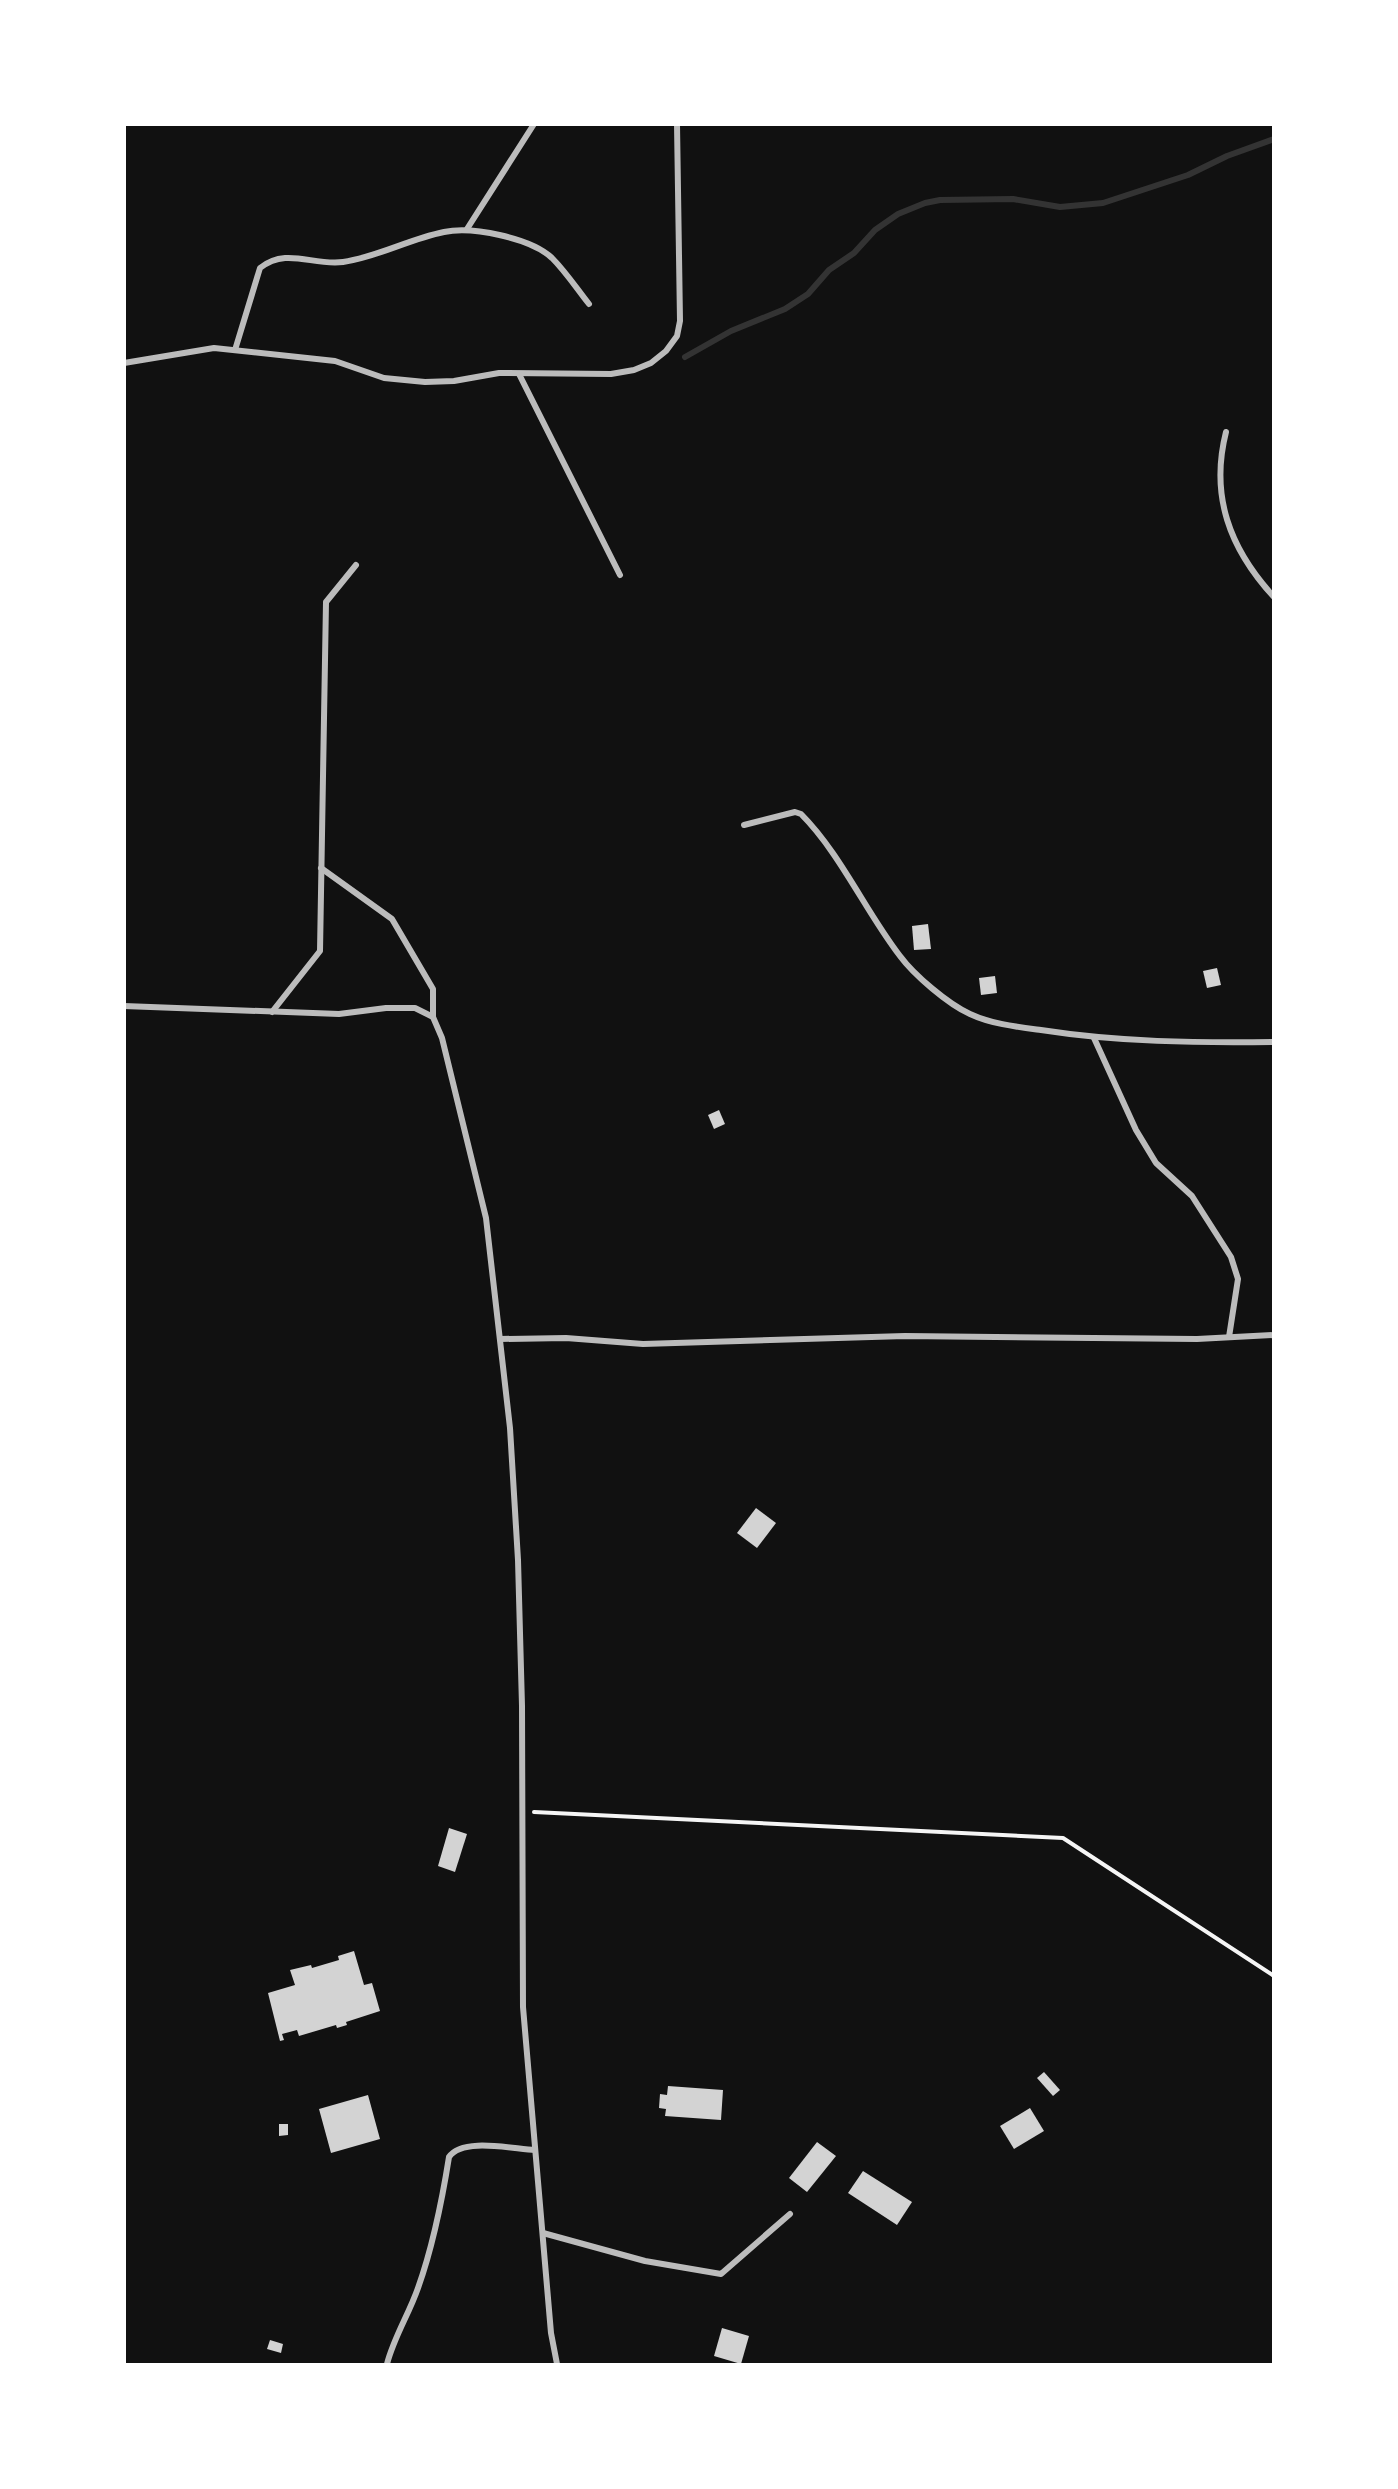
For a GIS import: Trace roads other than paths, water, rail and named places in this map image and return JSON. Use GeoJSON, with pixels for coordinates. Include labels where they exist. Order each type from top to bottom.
{"type":"FeatureCollection","features":[{"type":"Feature","properties":{"kind":"street"},"geometry":{"type":"LineString","coordinates":[[466,229],[534,124]]}},
{"type":"Feature","properties":{"kind":"street"},"geometry":{"type":"LineString","coordinates":[[124,363],[196,349],[235,350],[335,361],[384,378],[425,382],[519,374],[611,374],[634,370],[659,357],[677,336],[680,321],[677,124]]}},
{"type":"Feature","properties":{"kind":"street"},"geometry":{"type":"LineString","coordinates":[[235,350],[260,268],[271,259],[285,256],[332,263],[358,259],[442,232],[466,229],[491,233],[544,253],[562,269],[589,304]]}},
{"type":"Feature","properties":{"kind":"street"},"geometry":{"type":"LineString","coordinates":[[519,374],[620,575]]}},
{"type":"Feature","properties":{"kind":"street"},"geometry":{"type":"LineString","coordinates":[[1226,432],[1219,459],[1220,488],[1226,522],[1248,561],[1274,597]]}},
{"type":"Feature","properties":{"kind":"street"},"geometry":{"type":"LineString","coordinates":[[272,1012],[320,951],[326,602],[357,565]]}},
{"type":"Feature","properties":{"kind":"street"},"geometry":{"type":"LineString","coordinates":[[744,825],[795,812],[801,814],[829,849],[901,958],[934,989],[970,1014],[1013,1026],[1094,1038],[1211,1043],[1274,1042]]}},
{"type":"Feature","properties":{"kind":"street"},"geometry":{"type":"LineString","coordinates":[[321,868],[392,919],[433,989],[433,1017],[442,1038],[486,1218],[510,1428],[518,1560],[523,2007],[551,2333],[557,2364]]}},
{"type":"Feature","properties":{"kind":"street"},"geometry":{"type":"LineString","coordinates":[[124,1006],[339,1014],[386,1008],[415,1008],[433,1017]]}},
{"type":"Feature","properties":{"kind":"street"},"geometry":{"type":"LineString","coordinates":[[1094,1038],[1136,1131],[1156,1163],[1192,1196],[1231,1257],[1238,1279],[1229,1337]]}},
{"type":"Feature","properties":{"kind":"street"},"geometry":{"type":"LineString","coordinates":[[500,1339],[567,1338],[642,1344],[905,1336],[1229,1337],[1274,1335]]}},
{"type":"Feature","properties":{"kind":"street"},"geometry":{"type":"LineString","coordinates":[[387,2364],[392,2345],[418,2289],[434,2233],[449,2157],[453,2152],[472,2145],[535,2150]]}},
{"type":"Feature","properties":{"kind":"street"},"geometry":{"type":"LineString","coordinates":[[543,2233],[645,2261],[722,2274],[790,2214]]}},
{"type":"Feature","properties":{"kind":"waterway"},"geometry":{"type":"LineString","coordinates":[[685,357],[731,331],[785,309],[808,294],[829,270],[854,253],[875,230],[898,214],[925,203],[940,200],[1013,199],[1060,207],[1103,203],[1188,175],[1227,156],[1274,139]]}}]}
